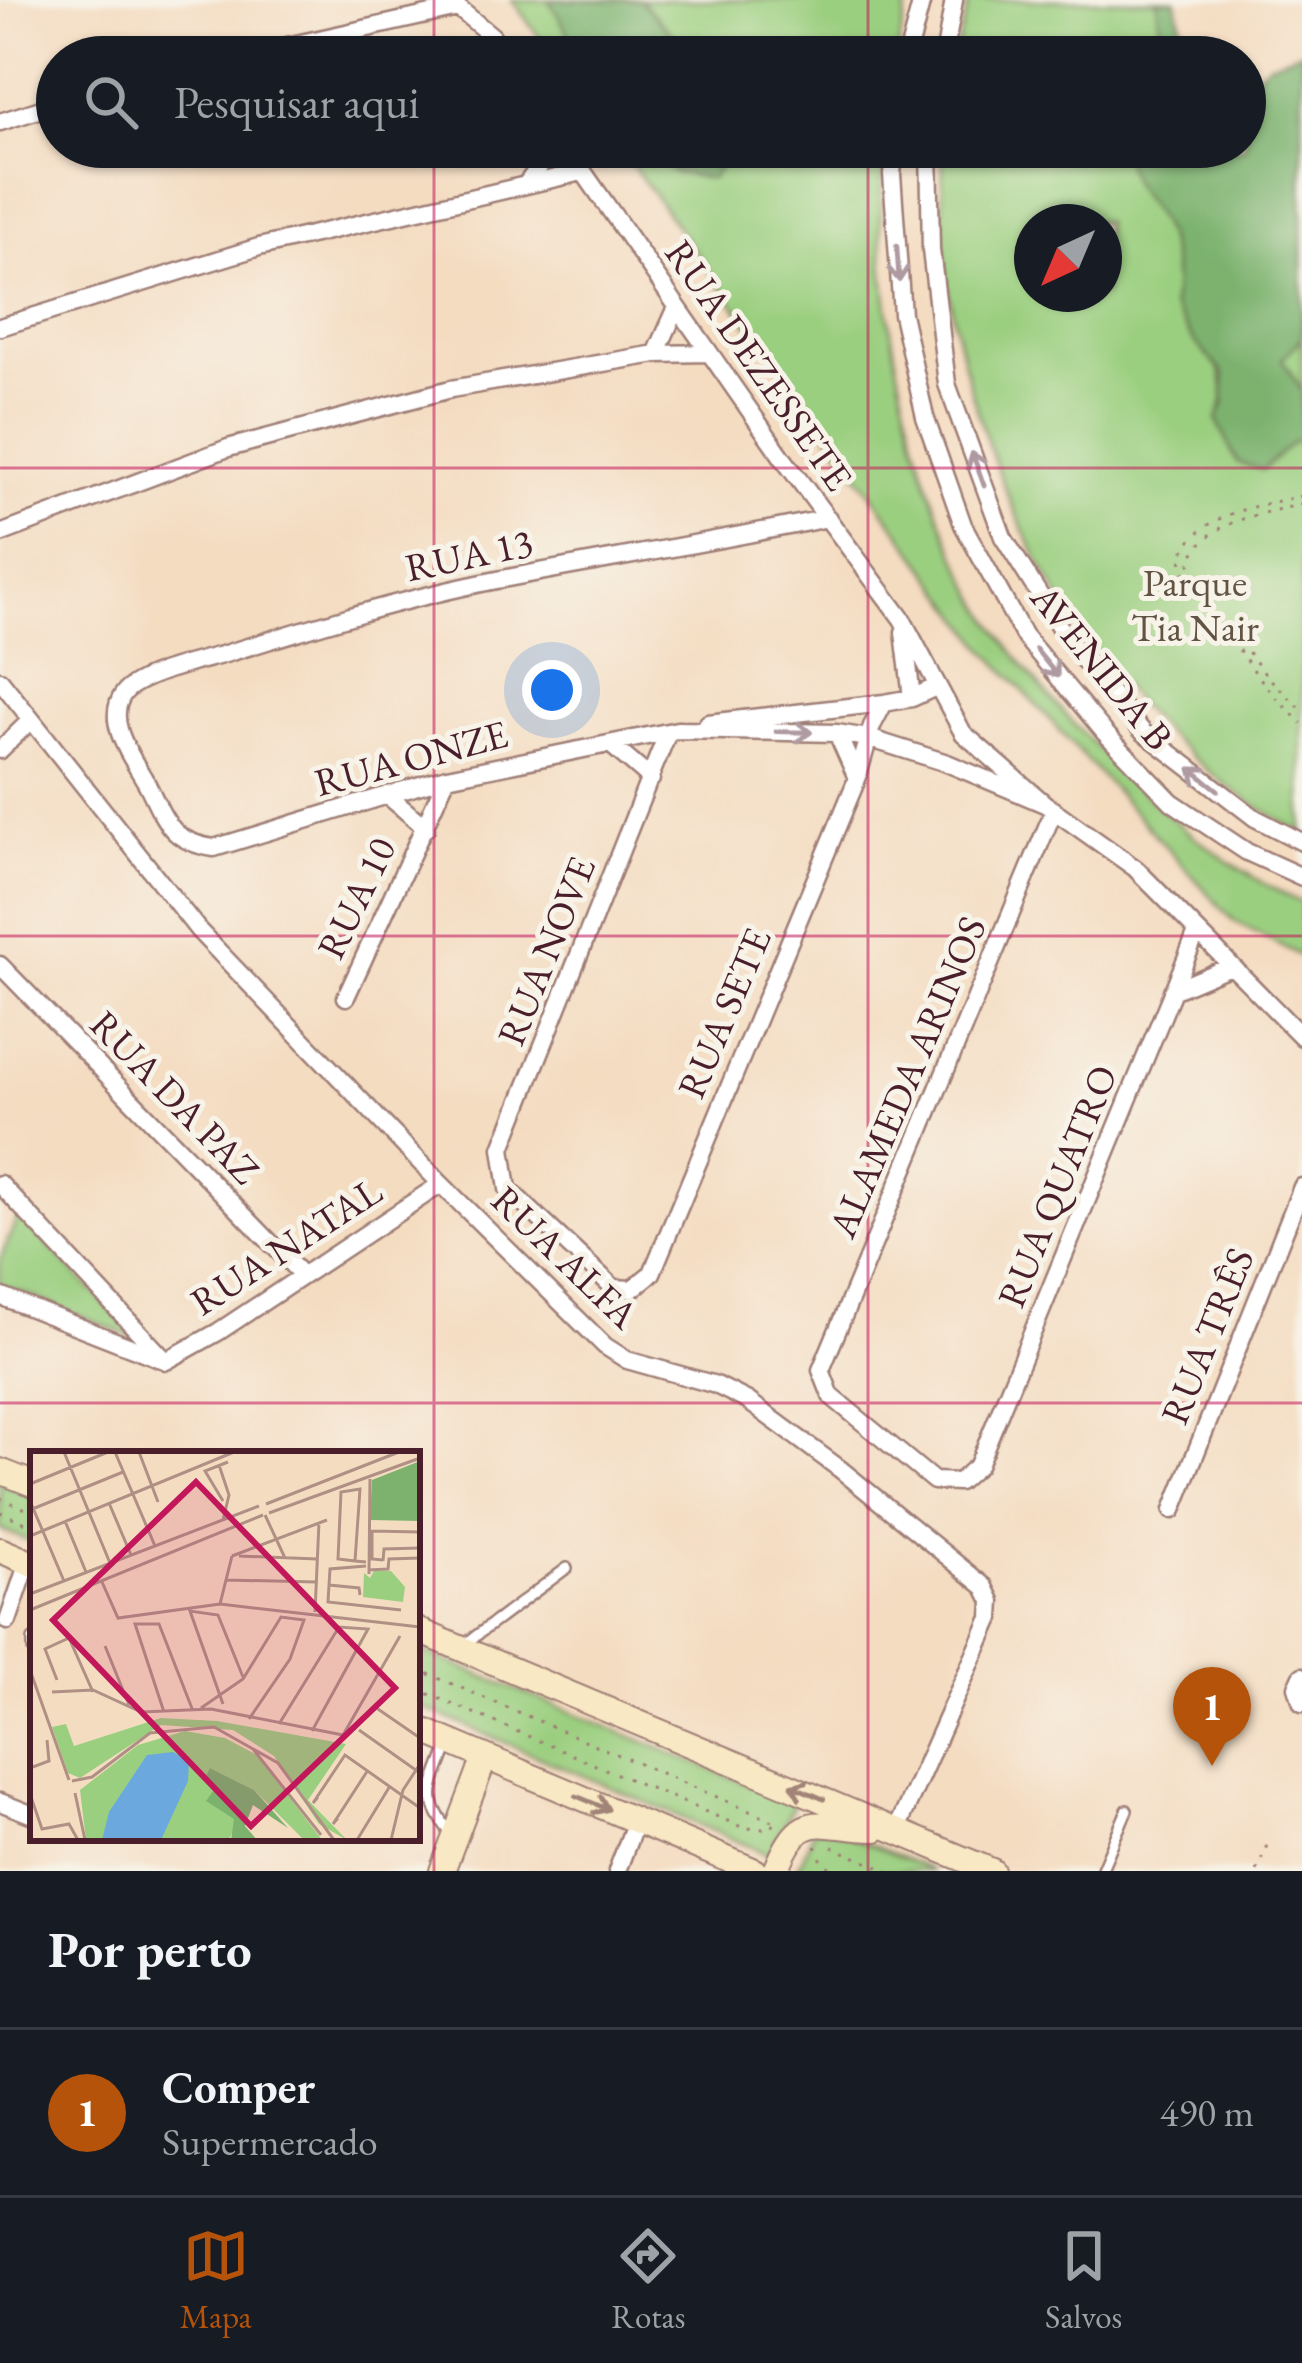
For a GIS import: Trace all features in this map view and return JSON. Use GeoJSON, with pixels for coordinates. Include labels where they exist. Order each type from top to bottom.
{"type":"FeatureCollection","features":[{"type":"Feature","properties":{"kind":"main road"},"geometry":{"type":"LineString","coordinates":[[0,1471],[30,1483]]}},
{"type":"Feature","properties":{"kind":"main road"},"geometry":{"type":"LineString","coordinates":[[0,1550],[30,1563]]}},
{"type":"Feature","properties":{"kind":"main road"},"geometry":{"type":"LineString","coordinates":[[420,1631],[992,1871]]}},
{"type":"Feature","properties":{"kind":"main road"},"geometry":{"type":"LineString","coordinates":[[420,1729],[755,1871]]}},
{"type":"Feature","properties":{"kind":"main road"},"geometry":{"type":"LineString","coordinates":[[442,1871],[485,1757]]}},
{"type":"Feature","properties":{"kind":"main road"},"geometry":{"type":"LineString","coordinates":[[776,1871],[796,1831],[811,1822],[897,1829]]}},
{"type":"Feature","properties":{"kind":"street"},"geometry":{"type":"LineString","coordinates":[[913,36],[922,0]]}},
{"type":"Feature","properties":{"kind":"street"},"geometry":{"type":"LineString","coordinates":[[948,36],[954,0]]}},
{"type":"Feature","properties":{"kind":"street"},"geometry":{"type":"LineString","coordinates":[[332,36],[458,8],[492,36]]}},
{"type":"Feature","properties":{"kind":"street"},"geometry":{"type":"LineString","coordinates":[[0,122],[36,111]]}},
{"type":"Feature","properties":{"kind":"street"},"geometry":{"type":"LineString","coordinates":[[527,183],[538,168]]}},
{"type":"Feature","properties":{"kind":"street","name":"RUA DEZESSETE"},"geometry":{"type":"LineString","coordinates":[[579,168],[902,619],[964,733],[1050,807],[1135,868],[1302,1037]]}},
{"type":"Feature","properties":{"kind":"street","name":"AVENIDA B"},"geometry":{"type":"LineString","coordinates":[[893,168],[902,314],[925,418],[963,526],[1024,636],[1105,734],[1172,802],[1246,852],[1302,877]]}},
{"type":"Feature","properties":{"kind":"street","name":"AVENIDA B"},"geometry":{"type":"LineString","coordinates":[[929,168],[931,250],[947,384],[1003,537],[1071,645],[1143,732],[1255,818],[1302,842]]}},
{"type":"Feature","properties":{"kind":"street"},"geometry":{"type":"LineString","coordinates":[[0,327],[259,247],[582,172]]}},
{"type":"Feature","properties":{"kind":"street"},"geometry":{"type":"LineString","coordinates":[[656,355],[677,307]]}},
{"type":"Feature","properties":{"kind":"street"},"geometry":{"type":"LineString","coordinates":[[0,534],[228,448],[451,389],[656,355],[709,353]]}},
{"type":"Feature","properties":{"kind":"street","name":"RUA 13"},"geometry":{"type":"LineString","coordinates":[[214,848],[188,844],[169,826],[117,730],[120,698],[131,687],[366,611],[496,581],[658,554],[828,518]]}},
{"type":"Feature","properties":{"kind":"street","name":"RUA DEZESSETE"},"geometry":{"type":"LineString","coordinates":[[902,619],[912,698]]}},
{"type":"Feature","properties":{"kind":"street","name":"RUA ALFA"},"geometry":{"type":"LineString","coordinates":[[0,680],[200,932],[604,1346],[626,1360],[716,1385],[748,1401],[985,1587],[992,1601],[991,1618],[897,1829]]}},
{"type":"Feature","properties":{"kind":"street"},"geometry":{"type":"LineString","coordinates":[[673,731],[732,718],[884,704],[938,686]]}},
{"type":"Feature","properties":{"kind":"street","name":"RUA SETE"},"geometry":{"type":"LineString","coordinates":[[502,1148],[508,1189],[614,1288],[632,1289],[652,1274],[884,704]]}},
{"type":"Feature","properties":{"kind":"street"},"geometry":{"type":"LineString","coordinates":[[0,750],[31,720]]}},
{"type":"Feature","properties":{"kind":"street","name":"RUA ONZE"},"geometry":{"type":"LineString","coordinates":[[214,848],[448,777],[673,731],[837,733],[868,738],[947,763],[1050,807]]}},
{"type":"Feature","properties":{"kind":"street","name":"RUA NOVE"},"geometry":{"type":"LineString","coordinates":[[502,1148],[673,731]]}},
{"type":"Feature","properties":{"kind":"street"},"geometry":{"type":"LineString","coordinates":[[837,733],[857,779]]}},
{"type":"Feature","properties":{"kind":"street"},"geometry":{"type":"LineString","coordinates":[[947,763],[964,733]]}},
{"type":"Feature","properties":{"kind":"street"},"geometry":{"type":"LineString","coordinates":[[610,744],[651,779]]}},
{"type":"Feature","properties":{"kind":"street","name":"RUA 10"},"geometry":{"type":"LineString","coordinates":[[346,997],[448,777]]}},
{"type":"Feature","properties":{"kind":"street","name":"RUA 10"},"geometry":{"type":"LineString","coordinates":[[387,795],[426,829]]}},
{"type":"Feature","properties":{"kind":"street","name":"ALAMEDA ARINOS"},"geometry":{"type":"LineString","coordinates":[[978,1465],[959,1482],[934,1481],[831,1396],[821,1370],[1050,807]]}},
{"type":"Feature","properties":{"kind":"street","name":"RUA QUATRO"},"geometry":{"type":"LineString","coordinates":[[978,1465],[1197,932]]}},
{"type":"Feature","properties":{"kind":"street","name":"RUA DA PAZ"},"geometry":{"type":"LineString","coordinates":[[0,965],[302,1275]]}},
{"type":"Feature","properties":{"kind":"street"},"geometry":{"type":"LineString","coordinates":[[1172,991],[1231,966]]}},
{"type":"Feature","properties":{"kind":"street"},"geometry":{"type":"LineString","coordinates":[[0,1184],[166,1361]]}},
{"type":"Feature","properties":{"kind":"street","name":"RUA NATAL"},"geometry":{"type":"LineString","coordinates":[[166,1361],[218,1332],[441,1184]]}},
{"type":"Feature","properties":{"kind":"street","name":"RUA TRÊS"},"geometry":{"type":"LineString","coordinates":[[1173,1510],[1301,1192]]}},
{"type":"Feature","properties":{"kind":"street"},"geometry":{"type":"LineString","coordinates":[[0,1296],[166,1361]]}},
{"type":"Feature","properties":{"kind":"street"},"geometry":{"type":"LineString","coordinates":[[4,1625],[30,1563]]}},
{"type":"Feature","properties":{"kind":"street"},"geometry":{"type":"LineString","coordinates":[[4,1625],[30,1595]]}},
{"type":"Feature","properties":{"kind":"street"},"geometry":{"type":"LineString","coordinates":[[1302,1676],[1297,1688],[1302,1702]]}},
{"type":"Feature","properties":{"kind":"street"},"geometry":{"type":"LineString","coordinates":[[0,1802],[30,1815]]}},
{"type":"Feature","properties":{"kind":"street"},"geometry":{"type":"LineString","coordinates":[[617,1871],[636,1821]]}},
{"type":"Feature","properties":{"kind":"lane"},"geometry":{"type":"LineString","coordinates":[[460,1648],[567,1568]]}},
{"type":"Feature","properties":{"kind":"lane"},"geometry":{"type":"LineString","coordinates":[[449,1742],[430,1798],[432,1809],[454,1839]]}},
{"type":"Feature","properties":{"kind":"lane"},"geometry":{"type":"LineString","coordinates":[[1102,1871],[1126,1810]]}},
{"type":"Feature","properties":{"kind":"path"},"geometry":{"type":"LineString","coordinates":[[1302,496],[1218,521],[1191,539],[1181,558],[1188,585],[1200,604],[1265,689],[1302,722]]}},
{"type":"Feature","properties":{"kind":"path"},"geometry":{"type":"LineString","coordinates":[[1302,504],[1224,528],[1196,548],[1190,564],[1201,590],[1265,674],[1302,710]]}},
{"type":"Feature","properties":{"kind":"path"},"geometry":{"type":"LineString","coordinates":[[0,1498],[30,1511]]}},
{"type":"Feature","properties":{"kind":"path"},"geometry":{"type":"LineString","coordinates":[[0,1512],[30,1525]]}},
{"type":"Feature","properties":{"kind":"path"},"geometry":{"type":"LineString","coordinates":[[420,1670],[778,1823],[744,1828],[420,1690]]}},
{"type":"Feature","properties":{"kind":"path"},"geometry":{"type":"LineString","coordinates":[[839,1871],[823,1864],[813,1839],[888,1871]]}},
{"type":"Feature","properties":{"kind":"path"},"geometry":{"type":"LineString","coordinates":[[1257,1871],[1267,1844]]}},
{"type":"Feature","properties":{"kind":"green space"},"geometry":{"type":"Polygon","coordinates":[[[512,0],[909,0],[901,36],[539,36],[512,0]]]}},
{"type":"Feature","properties":{"kind":"green space"},"geometry":{"type":"Polygon","coordinates":[[[549,0],[640,0],[674,36],[570,36],[549,0]]]}},
{"type":"Feature","properties":{"kind":"green space"},"geometry":{"type":"Polygon","coordinates":[[[970,0],[1157,0],[1161,36],[960,36],[970,0]]]}},
{"type":"Feature","properties":{"kind":"green space"},"geometry":{"type":"Polygon","coordinates":[[[1157,0],[1176,0],[1184,36],[1161,36],[1157,0]]]}},
{"type":"Feature","properties":{"kind":"green space"},"geometry":{"type":"Polygon","coordinates":[[[1302,51],[1302,338],[1282,359],[1302,391],[1302,442],[1294,441],[1262,470],[1237,462],[1217,420],[1224,404],[1224,374],[1194,341],[1172,306],[1168,242],[1127,168],[1266,168],[1268,63],[1302,51]]]}},
{"type":"Feature","properties":{"kind":"green space","name":"Parque Tia Nair"},"geometry":{"type":"Polygon","coordinates":[[[1302,108],[1302,832],[1232,789],[1170,737],[1116,678],[1069,612],[1029,541],[996,466],[952,311],[944,250],[943,168],[1127,168],[1168,243],[1172,306],[1220,372],[1223,403],[1217,420],[1237,462],[1244,168],[1266,168],[1266,133],[1302,108]]]}},
{"type":"Feature","properties":{"kind":"green space"},"geometry":{"type":"Polygon","coordinates":[[[634,168],[883,168],[885,279],[901,382],[928,484],[968,580],[1021,662],[1118,769],[1204,844],[1302,903],[1302,957],[1233,920],[986,650],[634,168]]]}},
{"type":"Feature","properties":{"kind":"green space"},"geometry":{"type":"Polygon","coordinates":[[[669,168],[719,168],[711,179],[669,168]]]}},
{"type":"Feature","properties":{"kind":"green space"},"geometry":{"type":"Polygon","coordinates":[[[19,1215],[140,1340],[0,1284],[0,1259],[19,1215]]]}},
{"type":"Feature","properties":{"kind":"green space"},"geometry":{"type":"Polygon","coordinates":[[[0,1481],[30,1493],[30,1542],[0,1529],[0,1481]]]}},
{"type":"Feature","properties":{"kind":"green space"},"geometry":{"type":"Polygon","coordinates":[[[420,1650],[794,1803],[770,1855],[420,1706],[420,1650]]]}},
{"type":"Feature","properties":{"kind":"green space"},"geometry":{"type":"Polygon","coordinates":[[[831,1828],[933,1871],[809,1871],[799,1867],[814,1829],[831,1828]]]}},
{"type":"Feature","properties":{"kind":"place","name":"Comper"},"geometry":{"type":"Point","coordinates":[1212,1766]}}]}
